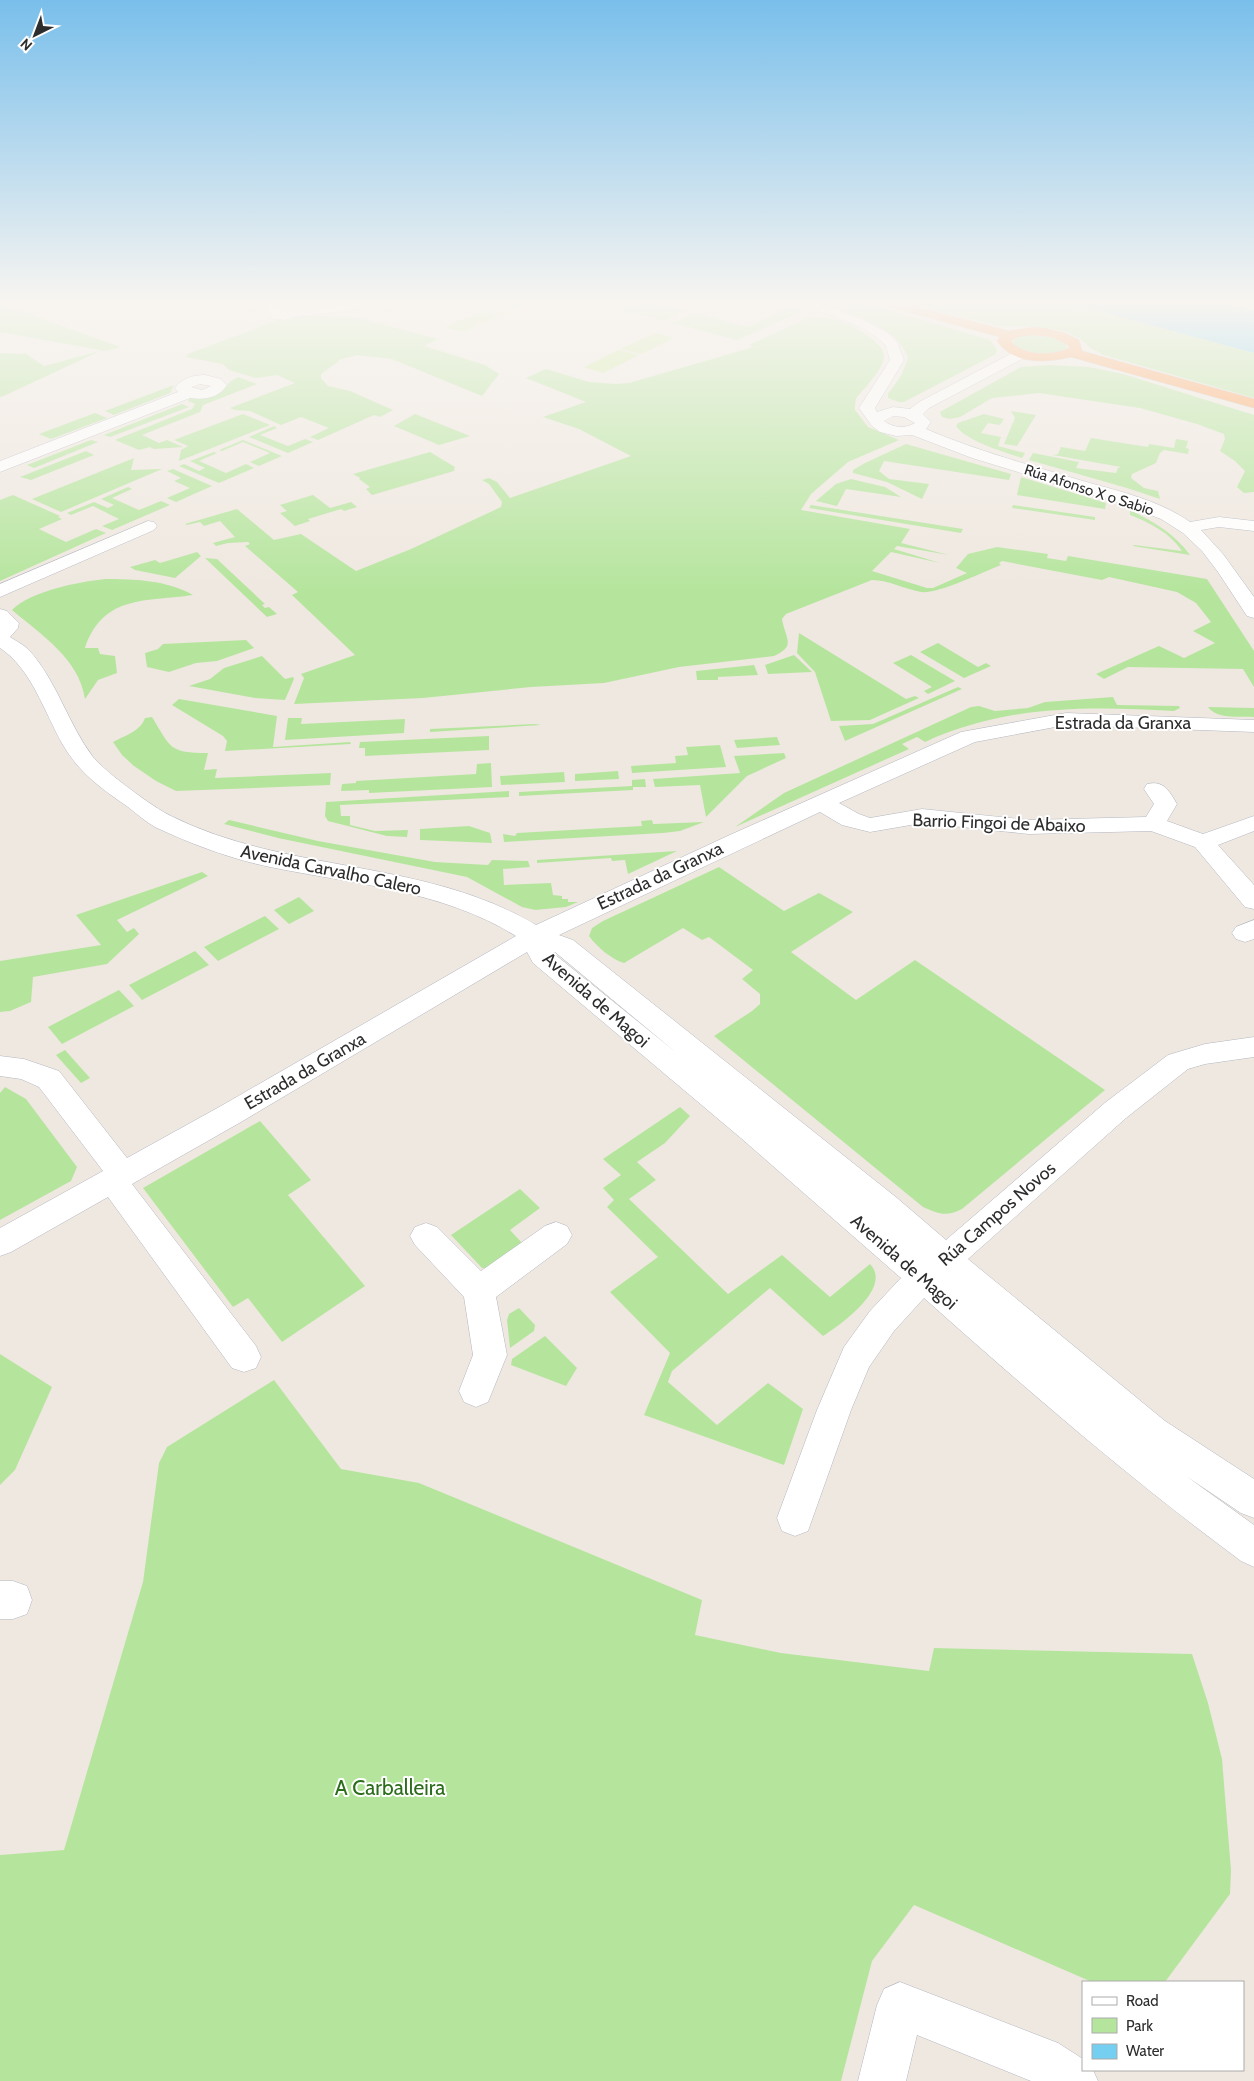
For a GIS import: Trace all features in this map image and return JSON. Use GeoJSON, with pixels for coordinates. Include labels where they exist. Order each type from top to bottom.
{"type":"FeatureCollection","features":[{"type":"Feature","properties":{"kind":"highway"},"geometry":{"type":"LineString","coordinates":[[1229,397],[1254,404]]}},
{"type":"Feature","properties":{"kind":"street"},"geometry":{"type":"LineString","coordinates":[[0,467],[181,397]]}},
{"type":"Feature","properties":{"kind":"street"},"geometry":{"type":"LineString","coordinates":[[876,419],[869,413],[867,408],[878,397]]}},
{"type":"Feature","properties":{"kind":"street","name":"Rúa Afonso X o Sabio"},"geometry":{"type":"LineString","coordinates":[[881,397],[969,452],[1130,501],[1159,512],[1188,527],[1213,551],[1254,612]]}},
{"type":"Feature","properties":{"kind":"street"},"geometry":{"type":"LineString","coordinates":[[881,397],[912,416]]}},
{"type":"Feature","properties":{"kind":"street","name":"Rúa Afonso X o Sabio"},"geometry":{"type":"LineString","coordinates":[[912,416],[880,416],[876,419],[880,425],[892,430],[945,397]]}},
{"type":"Feature","properties":{"kind":"street"},"geometry":{"type":"LineString","coordinates":[[1188,527],[1219,522],[1254,526]]}},
{"type":"Feature","properties":{"kind":"street"},"geometry":{"type":"LineString","coordinates":[[0,591],[148,526]]}},
{"type":"Feature","properties":{"kind":"street"},"geometry":{"type":"LineString","coordinates":[[0,615],[9,623],[8,628],[0,638]]}},
{"type":"Feature","properties":{"kind":"street","name":"Avenida Carvalho Calero"},"geometry":{"type":"LineString","coordinates":[[0,638],[21,653],[35,672],[74,745],[86,763],[107,783],[162,821],[223,846],[268,859],[398,882],[448,896],[512,922],[535,936]]}},
{"type":"Feature","properties":{"kind":"street","name":"Estrada da Granxa"},"geometry":{"type":"LineString","coordinates":[[0,1243],[118,1178],[535,936],[821,802],[969,737],[1066,719],[1254,726]]}},
{"type":"Feature","properties":{"kind":"street"},"geometry":{"type":"LineString","coordinates":[[1153,824],[1166,804],[1155,789]]}},
{"type":"Feature","properties":{"kind":"street","name":"Barrio Fingoi de Abaixo"},"geometry":{"type":"LineString","coordinates":[[821,802],[851,821],[870,825],[922,816],[1029,827],[1153,824],[1203,842],[1254,901]]}},
{"type":"Feature","properties":{"kind":"street"},"geometry":{"type":"LineString","coordinates":[[1203,842],[1254,823]]}},
{"type":"Feature","properties":{"kind":"street","name":"Avenida de Magoi"},"geometry":{"type":"LineString","coordinates":[[535,936],[542,957],[798,1169],[934,1268],[1152,1433],[1254,1500]]}},
{"type":"Feature","properties":{"kind":"street","name":"Rúa Campos Novos"},"geometry":{"type":"LineString","coordinates":[[795,1518],[834,1410],[856,1358],[882,1321],[934,1268],[1116,1110],[1178,1062],[1205,1054],[1254,1047]]}},
{"type":"Feature","properties":{"kind":"street"},"geometry":{"type":"LineString","coordinates":[[0,1066],[24,1069],[49,1079],[244,1357]]}},
{"type":"Feature","properties":{"kind":"street"},"geometry":{"type":"LineString","coordinates":[[479,1291],[556,1235]]}},
{"type":"Feature","properties":{"kind":"street"},"geometry":{"type":"LineString","coordinates":[[426,1236],[479,1291],[490,1355],[476,1391]]}},
{"type":"Feature","properties":{"kind":"street","name":"Avenida de Magoi"},"geometry":{"type":"LineString","coordinates":[[934,1268],[1139,1462],[1254,1548]]}},
{"type":"Feature","properties":{"kind":"street"},"geometry":{"type":"LineString","coordinates":[[882,2081],[900,2005],[1041,2060],[1074,2081]]}},
{"type":"Feature","properties":{"kind":"green space"},"geometry":{"type":"Polygon","coordinates":[[[142,397],[160,397],[114,415],[105,411],[142,397]]]}},
{"type":"Feature","properties":{"kind":"green space"},"geometry":{"type":"Polygon","coordinates":[[[223,397],[203,405],[200,412],[142,435],[159,443],[167,440],[183,447],[154,449],[150,447],[139,450],[115,440],[192,409],[195,404],[188,401],[190,398],[223,397]]]}},
{"type":"Feature","properties":{"kind":"green space"},"geometry":{"type":"Polygon","coordinates":[[[258,397],[364,397],[393,410],[380,417],[374,415],[318,440],[310,437],[329,428],[301,417],[281,425],[250,411],[230,408],[258,397]]]}},
{"type":"Feature","properties":{"kind":"green space"},"geometry":{"type":"Polygon","coordinates":[[[574,397],[857,397],[855,410],[868,427],[899,440],[848,462],[811,494],[801,510],[910,529],[901,543],[949,555],[897,546],[894,549],[940,563],[891,552],[872,571],[927,588],[933,588],[967,573],[956,568],[968,554],[997,547],[1048,554],[1047,558],[1066,561],[1068,556],[1207,579],[1254,651],[1254,687],[1243,669],[1128,667],[1104,679],[1096,674],[1159,646],[1184,658],[1215,643],[1193,631],[1211,622],[1196,603],[1177,592],[1109,577],[1102,580],[1002,561],[999,563],[1001,565],[939,590],[921,592],[884,581],[872,580],[786,614],[782,619],[788,641],[787,645],[785,649],[774,656],[679,667],[604,683],[531,687],[423,698],[294,704],[304,678],[301,674],[355,655],[292,595],[298,592],[245,546],[250,544],[248,542],[216,546],[213,543],[235,537],[220,521],[204,526],[200,522],[185,524],[237,509],[274,540],[301,534],[356,571],[411,549],[501,507],[502,502],[489,484],[482,480],[489,478],[497,482],[510,498],[631,456],[579,429],[543,417],[586,402],[574,397]]]}},
{"type":"Feature","properties":{"kind":"green space"},"geometry":{"type":"Polygon","coordinates":[[[888,397],[913,397],[904,402],[888,397]]]}},
{"type":"Feature","properties":{"kind":"green space"},"geometry":{"type":"Polygon","coordinates":[[[967,397],[1000,397],[992,398],[960,417],[950,419],[942,417],[940,412],[967,397]]]}},
{"type":"Feature","properties":{"kind":"green space"},"geometry":{"type":"Polygon","coordinates":[[[1067,397],[1197,397],[1254,415],[1254,492],[1244,493],[1237,487],[1245,471],[1235,461],[1220,451],[1225,439],[1224,434],[1197,424],[1140,408],[1067,397]]]}},
{"type":"Feature","properties":{"kind":"green space"},"geometry":{"type":"Polygon","coordinates":[[[182,404],[189,407],[110,437],[104,435],[182,404]]]}},
{"type":"Feature","properties":{"kind":"green space"},"geometry":{"type":"Polygon","coordinates":[[[1011,411],[1036,415],[1017,446],[1004,444],[1015,418],[1011,411]]]}},
{"type":"Feature","properties":{"kind":"green space"},"geometry":{"type":"Polygon","coordinates":[[[95,413],[107,418],[51,439],[39,434],[95,413]]]}},
{"type":"Feature","properties":{"kind":"green space"},"geometry":{"type":"Polygon","coordinates":[[[243,414],[270,425],[179,461],[181,450],[188,446],[174,440],[243,414]]]}},
{"type":"Feature","properties":{"kind":"green space"},"geometry":{"type":"Polygon","coordinates":[[[415,414],[470,436],[439,445],[394,426],[415,414]]]}},
{"type":"Feature","properties":{"kind":"green space"},"geometry":{"type":"Polygon","coordinates":[[[984,414],[1004,419],[1000,425],[988,423],[981,433],[1001,437],[998,446],[1025,453],[1022,458],[977,441],[956,426],[958,423],[984,414]]]}},
{"type":"Feature","properties":{"kind":"green space"},"geometry":{"type":"Polygon","coordinates":[[[274,426],[277,428],[260,435],[288,446],[305,439],[313,442],[288,453],[249,437],[274,426]]]}},
{"type":"Feature","properties":{"kind":"green space"},"geometry":{"type":"Polygon","coordinates":[[[1091,438],[1148,447],[1149,444],[1174,448],[1176,439],[1188,441],[1186,448],[1189,449],[1188,454],[1164,450],[1160,453],[1156,463],[1132,474],[1131,478],[1144,488],[1158,491],[1160,499],[1029,460],[1033,453],[1079,462],[1076,468],[1116,473],[1118,468],[1121,467],[1053,455],[1058,454],[1061,447],[1085,451],[1091,438]]]}},
{"type":"Feature","properties":{"kind":"green space"},"geometry":{"type":"Polygon","coordinates":[[[91,440],[98,442],[34,468],[27,465],[91,440]]]}},
{"type":"Feature","properties":{"kind":"green space"},"geometry":{"type":"Polygon","coordinates":[[[243,440],[282,456],[259,466],[250,462],[270,453],[243,442],[222,451],[219,450],[243,440]]]}},
{"type":"Feature","properties":{"kind":"green space"},"geometry":{"type":"Polygon","coordinates":[[[906,444],[1011,474],[1009,480],[884,461],[879,471],[889,479],[929,484],[922,499],[887,482],[853,473],[853,470],[865,463],[906,444]]]}},
{"type":"Feature","properties":{"kind":"green space"},"geometry":{"type":"Polygon","coordinates":[[[86,451],[94,455],[31,480],[20,477],[86,451]]]}},
{"type":"Feature","properties":{"kind":"green space"},"geometry":{"type":"Polygon","coordinates":[[[214,452],[217,453],[199,461],[226,473],[246,464],[254,468],[219,483],[179,466],[184,464],[199,471],[205,468],[190,461],[214,452]]]}},
{"type":"Feature","properties":{"kind":"green space"},"geometry":{"type":"Polygon","coordinates":[[[430,452],[455,467],[454,471],[372,495],[366,489],[370,487],[353,474],[430,452]]]}},
{"type":"Feature","properties":{"kind":"green space"},"geometry":{"type":"Polygon","coordinates":[[[134,458],[131,470],[162,469],[61,512],[32,499],[134,458]]]}},
{"type":"Feature","properties":{"kind":"green space"},"geometry":{"type":"Polygon","coordinates":[[[173,469],[212,486],[176,502],[167,498],[190,488],[174,481],[181,478],[167,471],[173,469]]]}},
{"type":"Feature","properties":{"kind":"green space"},"geometry":{"type":"Polygon","coordinates":[[[1021,477],[1106,503],[1105,509],[1017,495],[1021,477]]]}},
{"type":"Feature","properties":{"kind":"green space"},"geometry":{"type":"Polygon","coordinates":[[[851,479],[885,487],[901,497],[846,489],[837,506],[816,501],[836,484],[851,479]]]}},
{"type":"Feature","properties":{"kind":"green space"},"geometry":{"type":"Polygon","coordinates":[[[128,487],[132,489],[112,498],[139,510],[161,501],[170,505],[112,530],[102,526],[119,519],[93,506],[71,515],[67,513],[94,502],[108,508],[114,505],[101,499],[128,487]]]}},
{"type":"Feature","properties":{"kind":"green space"},"geometry":{"type":"Polygon","coordinates":[[[13,495],[60,516],[58,517],[62,519],[39,529],[66,542],[96,529],[106,533],[0,581],[0,500],[13,495]]]}},
{"type":"Feature","properties":{"kind":"green space"},"geometry":{"type":"Polygon","coordinates":[[[313,495],[330,508],[351,502],[357,507],[344,511],[341,509],[308,519],[310,521],[295,526],[280,513],[287,511],[280,505],[313,495]]]}},
{"type":"Feature","properties":{"kind":"green space"},"geometry":{"type":"Polygon","coordinates":[[[811,505],[963,529],[961,533],[809,508],[811,505]]]}},
{"type":"Feature","properties":{"kind":"green space"},"geometry":{"type":"Polygon","coordinates":[[[1013,505],[1095,517],[1095,520],[1012,508],[1013,505]]]}},
{"type":"Feature","properties":{"kind":"green space"},"geometry":{"type":"Polygon","coordinates":[[[1130,510],[1163,529],[1177,540],[1190,555],[1133,546],[1182,551],[1171,538],[1159,529],[1130,515],[1130,510]]]}},
{"type":"Feature","properties":{"kind":"green space"},"geometry":{"type":"Polygon","coordinates":[[[197,552],[201,556],[175,578],[135,570],[130,567],[155,560],[160,563],[197,552]]]}},
{"type":"Feature","properties":{"kind":"green space"},"geometry":{"type":"Polygon","coordinates":[[[205,558],[217,559],[265,604],[262,605],[265,608],[269,607],[277,614],[267,617],[205,558]]]}},
{"type":"Feature","properties":{"kind":"green space"},"geometry":{"type":"Polygon","coordinates":[[[105,579],[161,583],[193,595],[128,604],[115,609],[103,618],[93,631],[85,648],[98,648],[100,654],[115,656],[117,673],[98,680],[85,699],[81,684],[67,659],[46,638],[12,610],[20,603],[56,588],[105,579]]]}},
{"type":"Feature","properties":{"kind":"green space"},"geometry":{"type":"Polygon","coordinates":[[[799,633],[906,699],[915,696],[919,698],[870,720],[831,721],[815,672],[797,653],[799,633]]]}},
{"type":"Feature","properties":{"kind":"green space"},"geometry":{"type":"Polygon","coordinates":[[[246,640],[254,648],[217,661],[196,663],[169,672],[147,667],[145,653],[158,649],[163,644],[246,640]]]}},
{"type":"Feature","properties":{"kind":"green space"},"geometry":{"type":"Polygon","coordinates":[[[938,643],[978,667],[986,663],[991,666],[964,678],[920,652],[938,643]]]}},
{"type":"Feature","properties":{"kind":"green space"},"geometry":{"type":"Polygon","coordinates":[[[794,655],[812,672],[768,674],[765,665],[794,655]]]}},
{"type":"Feature","properties":{"kind":"green space"},"geometry":{"type":"Polygon","coordinates":[[[911,655],[955,681],[928,694],[924,691],[932,687],[893,663],[911,655]]]}},
{"type":"Feature","properties":{"kind":"green space"},"geometry":{"type":"Polygon","coordinates":[[[262,656],[285,679],[293,677],[294,679],[285,700],[255,698],[189,686],[210,679],[224,668],[262,656]]]}},
{"type":"Feature","properties":{"kind":"green space"},"geometry":{"type":"Polygon","coordinates":[[[754,665],[758,675],[718,677],[718,680],[697,680],[696,671],[754,665]]]}},
{"type":"Feature","properties":{"kind":"green space"},"geometry":{"type":"Polygon","coordinates":[[[958,687],[962,689],[845,741],[839,726],[873,724],[958,687]]]}},
{"type":"Feature","properties":{"kind":"green space"},"geometry":{"type":"Polygon","coordinates":[[[1113,697],[1117,705],[1179,706],[1180,708],[1174,711],[1078,709],[1047,711],[986,721],[955,730],[925,742],[917,737],[902,744],[909,749],[735,827],[784,793],[971,707],[979,706],[995,711],[1028,708],[1045,702],[1113,697]]]}},
{"type":"Feature","properties":{"kind":"green space"},"geometry":{"type":"Polygon","coordinates":[[[179,699],[277,716],[273,747],[350,742],[351,744],[225,751],[227,741],[223,736],[172,705],[179,699]]]}},
{"type":"Feature","properties":{"kind":"green space"},"geometry":{"type":"Polygon","coordinates":[[[1208,707],[1254,708],[1254,717],[1223,716],[1208,707]]]}},
{"type":"Feature","properties":{"kind":"green space"},"geometry":{"type":"Polygon","coordinates":[[[152,717],[172,747],[185,752],[208,753],[204,770],[217,769],[215,778],[331,773],[330,785],[176,791],[156,781],[134,766],[122,755],[113,742],[136,730],[145,718],[152,717]]]}},
{"type":"Feature","properties":{"kind":"green space"},"geometry":{"type":"Polygon","coordinates":[[[288,718],[302,718],[301,724],[405,719],[404,733],[285,740],[288,718]]]}},
{"type":"Feature","properties":{"kind":"green space"},"geometry":{"type":"Polygon","coordinates":[[[541,725],[430,732],[430,729],[541,725]]]}},
{"type":"Feature","properties":{"kind":"green space"},"geometry":{"type":"Polygon","coordinates":[[[489,736],[489,750],[365,756],[365,748],[359,748],[360,742],[489,736]]]}},
{"type":"Feature","properties":{"kind":"green space"},"geometry":{"type":"Polygon","coordinates":[[[777,737],[780,745],[737,748],[734,740],[777,737]]]}},
{"type":"Feature","properties":{"kind":"green space"},"geometry":{"type":"Polygon","coordinates":[[[720,745],[726,767],[632,773],[631,766],[676,763],[675,756],[688,755],[686,747],[720,745]]]}},
{"type":"Feature","properties":{"kind":"green space"},"geometry":{"type":"Polygon","coordinates":[[[784,753],[786,758],[747,776],[706,817],[700,785],[655,787],[653,779],[740,773],[734,756],[784,753]]]}},
{"type":"Feature","properties":{"kind":"green space"},"geometry":{"type":"Polygon","coordinates":[[[491,763],[492,787],[369,793],[369,790],[341,791],[342,784],[356,783],[356,781],[476,774],[477,764],[491,763]]]}},
{"type":"Feature","properties":{"kind":"green space"},"geometry":{"type":"Polygon","coordinates":[[[618,771],[619,779],[575,781],[575,774],[618,771]]]}},
{"type":"Feature","properties":{"kind":"green space"},"geometry":{"type":"Polygon","coordinates":[[[564,772],[565,782],[501,785],[500,776],[564,772]]]}},
{"type":"Feature","properties":{"kind":"green space"},"geometry":{"type":"Polygon","coordinates":[[[645,779],[646,787],[633,787],[633,790],[519,796],[519,792],[632,786],[632,780],[645,779]]]}},
{"type":"Feature","properties":{"kind":"green space"},"geometry":{"type":"Polygon","coordinates":[[[509,791],[509,797],[340,805],[341,816],[350,816],[350,825],[375,831],[408,830],[407,837],[387,836],[328,821],[325,816],[326,802],[509,791]]]}},
{"type":"Feature","properties":{"kind":"green space"},"geometry":{"type":"Polygon","coordinates":[[[229,820],[318,841],[435,862],[488,865],[492,860],[528,861],[530,867],[503,869],[504,885],[551,883],[553,895],[562,896],[562,899],[568,899],[568,902],[578,902],[566,907],[535,910],[522,907],[467,877],[278,838],[224,824],[229,820]]]}},
{"type":"Feature","properties":{"kind":"green space"},"geometry":{"type":"Polygon","coordinates":[[[652,820],[653,824],[704,822],[680,831],[663,833],[504,842],[503,834],[515,836],[517,833],[642,826],[641,821],[652,820]]]}},
{"type":"Feature","properties":{"kind":"green space"},"geometry":{"type":"Polygon","coordinates":[[[469,826],[490,833],[492,843],[420,840],[420,829],[469,826]]]}},
{"type":"Feature","properties":{"kind":"green space"},"geometry":{"type":"Polygon","coordinates":[[[677,851],[628,874],[625,860],[612,861],[611,858],[537,863],[537,860],[677,851]]]}},
{"type":"Feature","properties":{"kind":"green space"},"geometry":{"type":"Polygon","coordinates":[[[719,867],[784,911],[819,893],[853,912],[791,952],[856,1000],[915,960],[1105,1090],[962,1209],[942,1214],[923,1207],[714,1036],[760,1004],[760,994],[742,979],[753,970],[709,937],[702,940],[683,928],[624,963],[614,959],[589,936],[592,928],[603,921],[719,867]]]}},
{"type":"Feature","properties":{"kind":"green space"},"geometry":{"type":"Polygon","coordinates":[[[202,872],[208,876],[117,920],[127,932],[134,928],[139,934],[107,964],[33,977],[31,1002],[10,1011],[0,1012],[0,961],[101,945],[76,915],[202,872]]]}},
{"type":"Feature","properties":{"kind":"green space"},"geometry":{"type":"Polygon","coordinates":[[[299,897],[314,911],[289,924],[274,910],[299,897]]]}},
{"type":"Feature","properties":{"kind":"green space"},"geometry":{"type":"Polygon","coordinates":[[[265,916],[279,929],[218,961],[204,947],[265,916]]]}},
{"type":"Feature","properties":{"kind":"green space"},"geometry":{"type":"Polygon","coordinates":[[[195,951],[209,965],[142,1000],[129,985],[195,951]]]}},
{"type":"Feature","properties":{"kind":"green space"},"geometry":{"type":"Polygon","coordinates":[[[119,990],[134,1006],[62,1044],[48,1027],[119,990]]]}},
{"type":"Feature","properties":{"kind":"green space"},"geometry":{"type":"Polygon","coordinates":[[[65,1050],[90,1078],[81,1083],[56,1055],[65,1050]]]}},
{"type":"Feature","properties":{"kind":"green space"},"geometry":{"type":"Polygon","coordinates":[[[5,1087],[26,1099],[77,1167],[71,1181],[0,1220],[0,1093],[5,1087]]]}},
{"type":"Feature","properties":{"kind":"green space"},"geometry":{"type":"Polygon","coordinates":[[[680,1107],[690,1116],[665,1143],[637,1162],[656,1180],[629,1199],[728,1294],[782,1255],[830,1297],[870,1264],[875,1274],[875,1284],[861,1305],[823,1336],[770,1288],[672,1371],[668,1382],[717,1425],[768,1383],[803,1409],[784,1465],[644,1415],[670,1353],[610,1292],[658,1257],[607,1207],[614,1200],[603,1188],[621,1175],[603,1159],[680,1107]]]}},
{"type":"Feature","properties":{"kind":"green space"},"geometry":{"type":"Polygon","coordinates":[[[260,1121],[311,1180],[288,1195],[365,1286],[282,1342],[248,1298],[233,1307],[143,1188],[260,1121]]]}},
{"type":"Feature","properties":{"kind":"green space"},"geometry":{"type":"Polygon","coordinates":[[[520,1189],[540,1208],[510,1230],[523,1244],[488,1268],[482,1268],[451,1235],[520,1189]]]}},
{"type":"Feature","properties":{"kind":"green space"},"geometry":{"type":"Polygon","coordinates":[[[519,1308],[535,1325],[534,1331],[510,1348],[507,1320],[509,1314],[519,1308]]]}},
{"type":"Feature","properties":{"kind":"green space"},"geometry":{"type":"Polygon","coordinates":[[[545,1336],[577,1368],[566,1386],[511,1365],[512,1359],[545,1336]]]}},
{"type":"Feature","properties":{"kind":"green space"},"geometry":{"type":"Polygon","coordinates":[[[0,1354],[52,1387],[15,1470],[0,1485],[0,1354]]]}},
{"type":"Feature","properties":{"kind":"green space","name":"A Carballeira"},"geometry":{"type":"Polygon","coordinates":[[[274,1380],[341,1469],[419,1483],[702,1600],[695,1635],[781,1653],[929,1671],[934,1648],[1192,1654],[1208,1703],[1222,1759],[1231,1870],[1230,1894],[1166,1981],[1090,1981],[914,1905],[872,1961],[841,2081],[0,2081],[0,1855],[64,1850],[143,1582],[159,1463],[167,1447],[274,1380]]]}}]}
